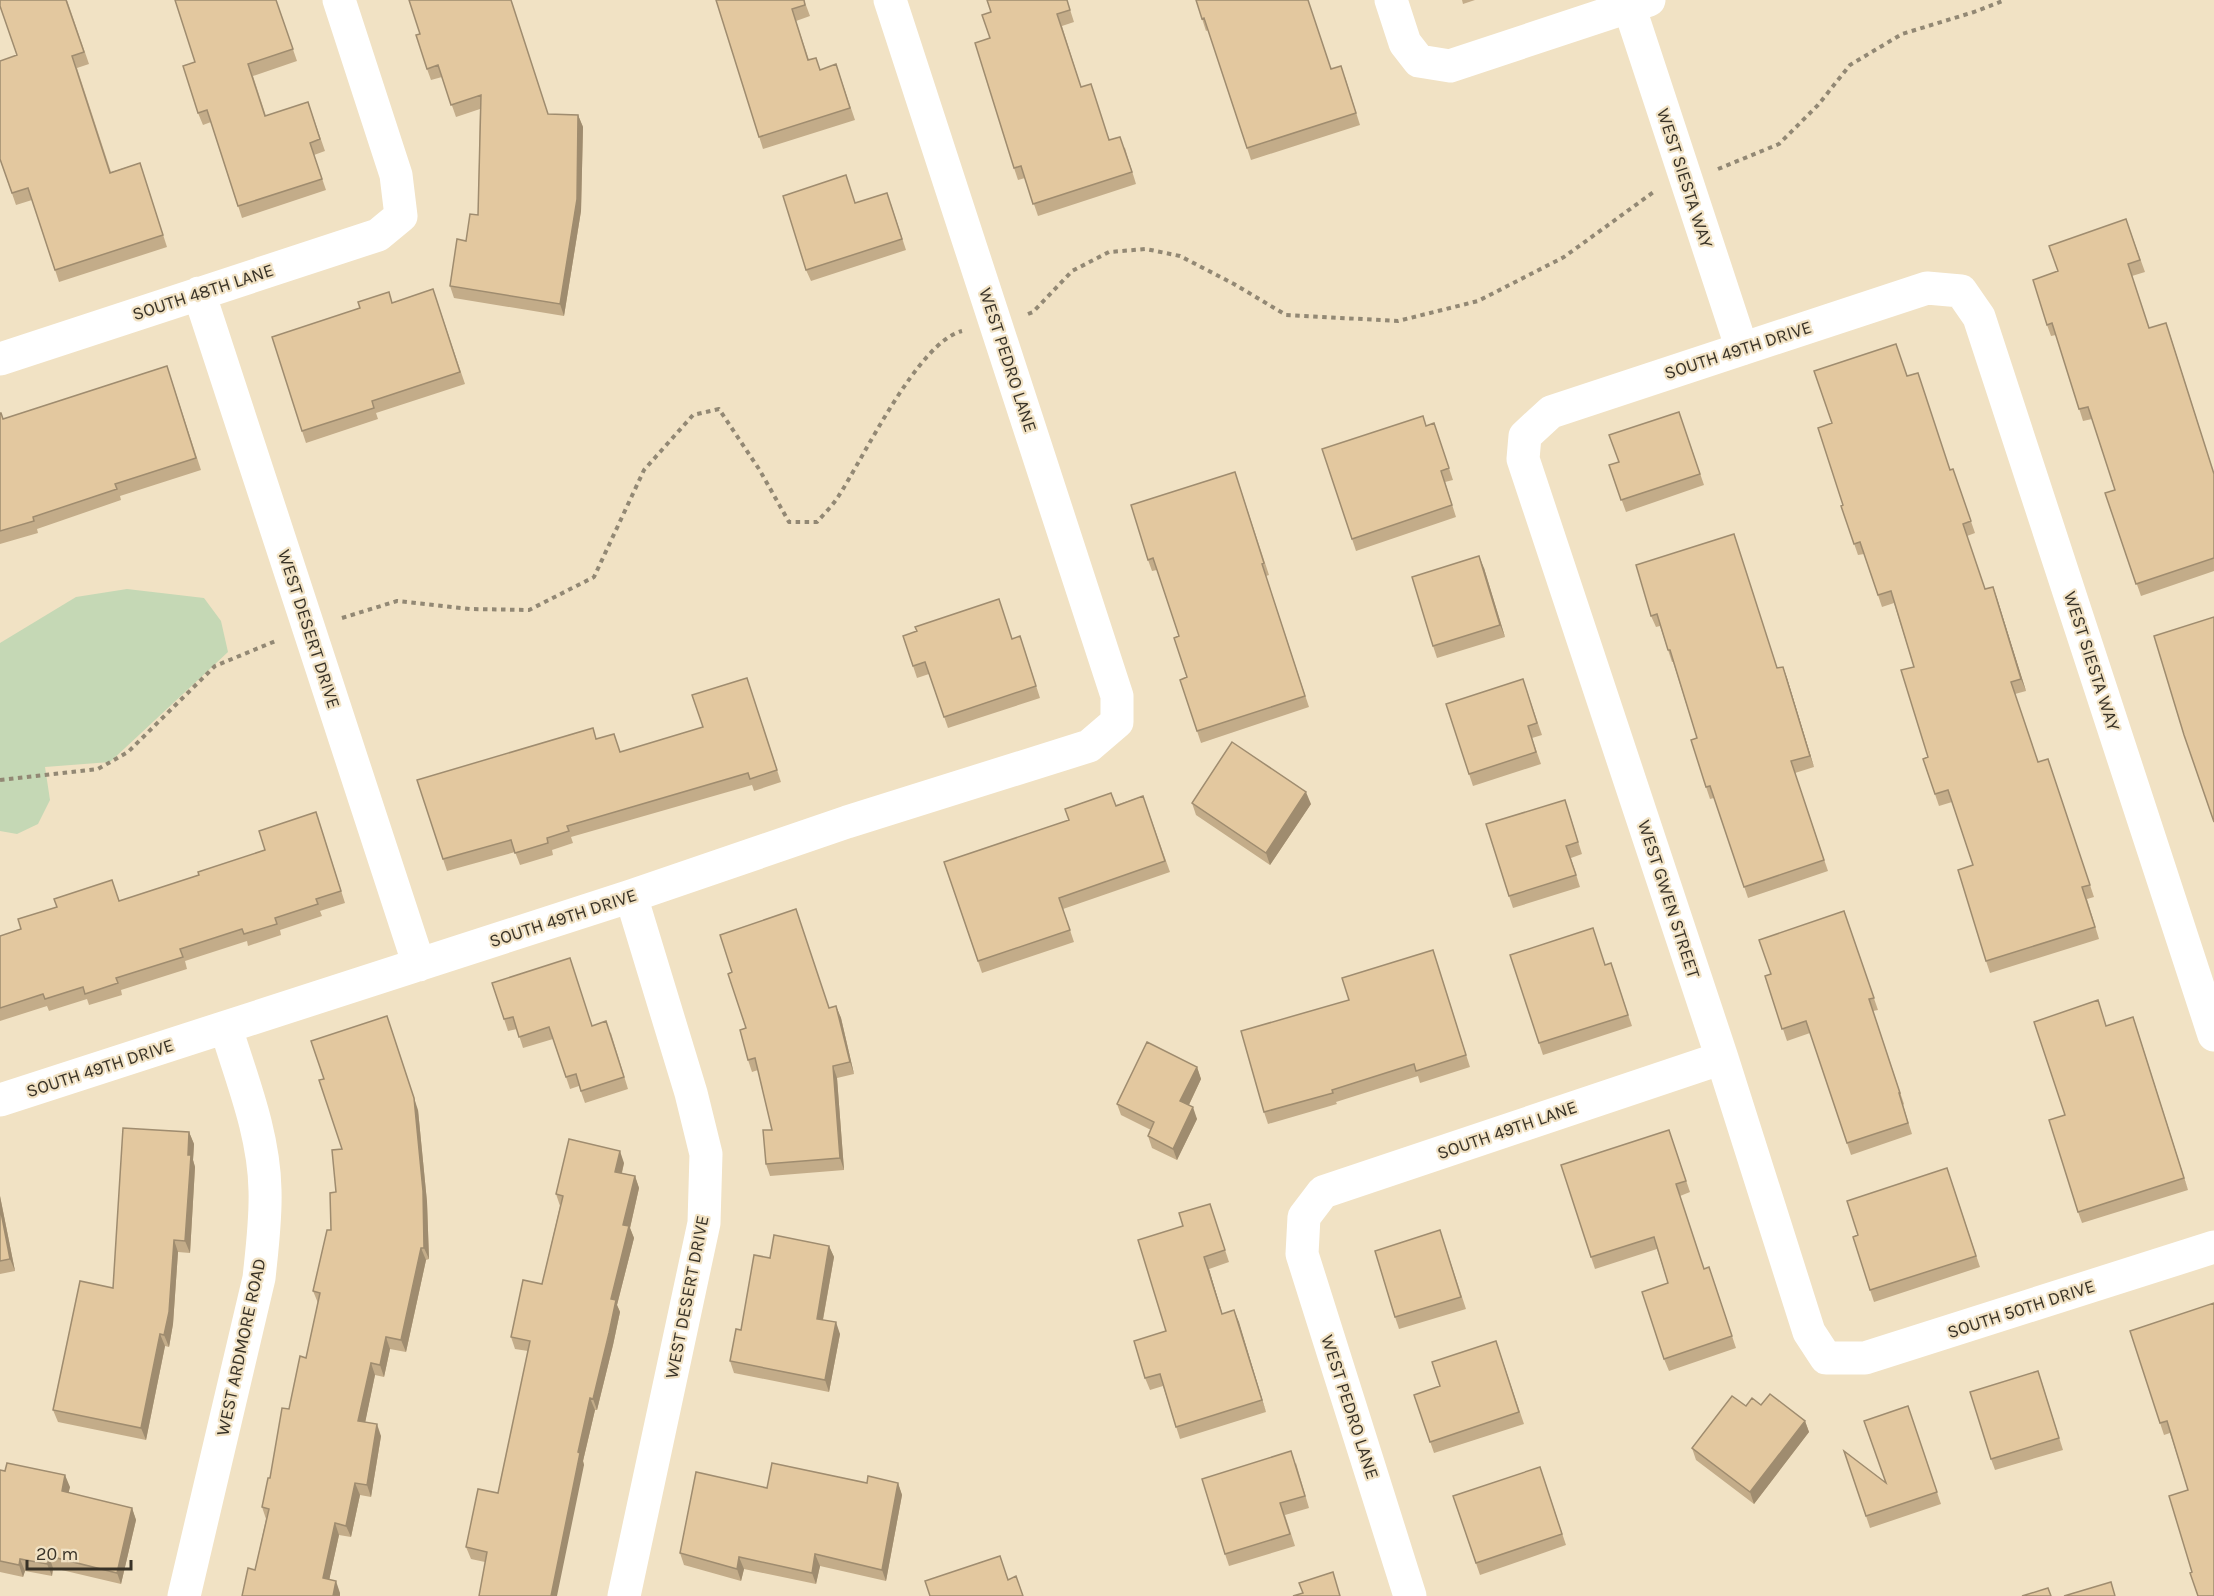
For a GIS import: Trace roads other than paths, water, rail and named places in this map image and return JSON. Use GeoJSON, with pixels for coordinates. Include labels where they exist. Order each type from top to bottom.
{"type":"FeatureCollection","features":[{"type":"Feature","properties":{"kind":"street","name":"SOUTH 48TH LANE"},"geometry":{"type":"LineString","coordinates":[[1,354],[378,235],[401,216],[396,175],[339,0]]}},
{"type":"Feature","properties":{"kind":"street","name":"WEST PEDRO LANE"},"geometry":{"type":"LineString","coordinates":[[891,0],[1117,696],[1117,722]]}},
{"type":"Feature","properties":{"kind":"street"},"geometry":{"type":"LineString","coordinates":[[1391,0],[1405,43],[1419,61],[1450,66],[1639,3]]}},
{"type":"Feature","properties":{"kind":"street","name":"WEST SIESTA WAY"},"geometry":{"type":"LineString","coordinates":[[1639,3],[1686,180],[1742,349]]}},
{"type":"Feature","properties":{"kind":"street","name":"SOUTH 49TH DRIVE"},"geometry":{"type":"LineString","coordinates":[[1525,436],[1551,412],[1927,288],[1961,291]]}},
{"type":"Feature","properties":{"kind":"street","name":"WEST SIESTA WAY"},"geometry":{"type":"LineString","coordinates":[[1961,291],[1979,317],[2214,1035]]}},
{"type":"Feature","properties":{"kind":"street","name":"WEST DESERT DRIVE"},"geometry":{"type":"LineString","coordinates":[[199,293],[418,965]]}},
{"type":"Feature","properties":{"kind":"street","name":"WEST GWEN STREET"},"geometry":{"type":"LineString","coordinates":[[1525,436],[1523,459],[1722,1058],[1809,1332],[1826,1358]]}},
{"type":"Feature","properties":{"kind":"street","name":"SOUTH 49TH DRIVE"},"geometry":{"type":"LineString","coordinates":[[0,1100],[630,896],[847,822],[1089,746],[1117,722]]}},
{"type":"Feature","properties":{"kind":"street","name":"WEST DESERT DRIVE"},"geometry":{"type":"LineString","coordinates":[[624,1596],[704,1222],[706,1154],[691,1093],[630,896]]}},
{"type":"Feature","properties":{"kind":"street","name":"WEST ARDMORE ROAD"},"geometry":{"type":"LineString","coordinates":[[184,1596],[259,1278],[263,1235],[265,1189],[261,1153],[254,1115],[226,1028]]}},
{"type":"Feature","properties":{"kind":"street","name":"SOUTH 49TH LANE"},"geometry":{"type":"LineString","coordinates":[[1304,1217],[1323,1192],[1722,1058]]}},
{"type":"Feature","properties":{"kind":"street","name":"WEST PEDRO LANE"},"geometry":{"type":"LineString","coordinates":[[1304,1217],[1302,1254],[1410,1596]]}},
{"type":"Feature","properties":{"kind":"street","name":"SOUTH 50TH DRIVE"},"geometry":{"type":"LineString","coordinates":[[1826,1358],[1865,1358],[2214,1247]]}}]}
